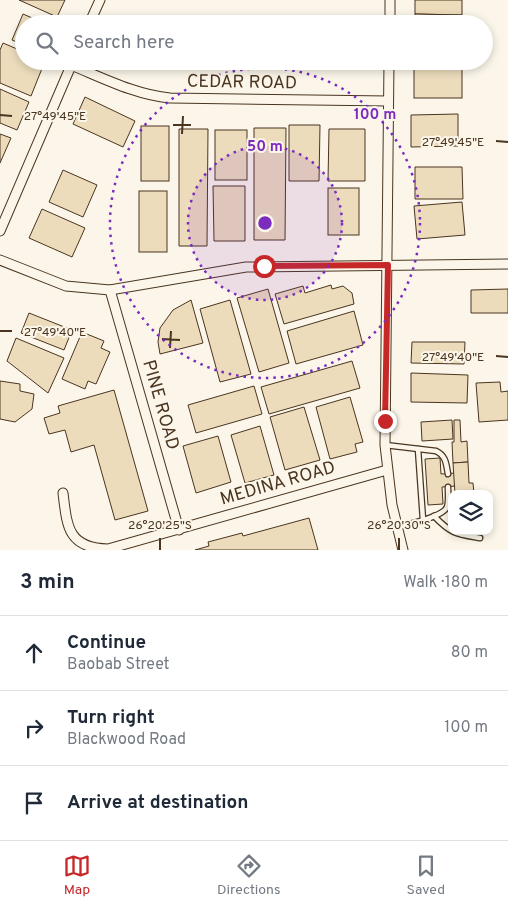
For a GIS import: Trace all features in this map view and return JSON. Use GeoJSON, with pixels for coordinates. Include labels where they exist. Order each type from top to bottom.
{"type":"FeatureCollection","features":[{"type":"Feature","properties":{"kind":"street"},"geometry":{"type":"LineString","coordinates":[[93,15],[100,0]]}},
{"type":"Feature","properties":{"kind":"street"},"geometry":{"type":"LineString","coordinates":[[390,0],[390,15]]}},
{"type":"Feature","properties":{"kind":"street"},"geometry":{"type":"LineString","coordinates":[[0,231],[69,70]]}},
{"type":"Feature","properties":{"kind":"street","name":"CEDAR ROAD"},"geometry":{"type":"LineString","coordinates":[[88,70],[140,92],[163,97],[388,101]]}},
{"type":"Feature","properties":{"kind":"street"},"geometry":{"type":"LineString","coordinates":[[389,70],[385,445],[387,470],[397,528],[403,550]]}},
{"type":"Feature","properties":{"kind":"street"},"geometry":{"type":"LineString","coordinates":[[0,260],[66,286],[110,290],[246,267],[508,264]]}},
{"type":"Feature","properties":{"kind":"street","name":"PINE ROAD"},"geometry":{"type":"LineString","coordinates":[[110,290],[179,530]]}},
{"type":"Feature","properties":{"kind":"street","name":"MEDINA ROAD"},"geometry":{"type":"LineString","coordinates":[[63,493],[66,522],[72,534],[81,543],[93,549],[108,549],[387,470]]}},
{"type":"Feature","properties":{"kind":"lane"},"geometry":{"type":"LineString","coordinates":[[385,445],[441,453],[446,459],[448,474]]}},
{"type":"Feature","properties":{"kind":"lane"},"geometry":{"type":"LineString","coordinates":[[418,449],[423,520]]}},
{"type":"Feature","properties":{"kind":"lane"},"geometry":{"type":"LineString","coordinates":[[397,528],[434,516],[446,509],[448,487]]}},
{"type":"Feature","properties":{"kind":"lane"},"geometry":{"type":"LineString","coordinates":[[434,516],[447,529],[455,533],[480,538]]}},
{"type":"Feature","properties":{"kind":"building"},"geometry":{"type":"Polygon","coordinates":[[[19,0],[65,0],[58,15],[53,15],[19,0]]]}},
{"type":"Feature","properties":{"kind":"building"},"geometry":{"type":"Polygon","coordinates":[[[415,0],[462,0],[462,15],[415,14],[415,0]]]}},
{"type":"Feature","properties":{"kind":"building"},"geometry":{"type":"Polygon","coordinates":[[[415,14],[462,15],[415,15],[415,14]]]}},
{"type":"Feature","properties":{"kind":"building"},"geometry":{"type":"Polygon","coordinates":[[[3,43],[15,48],[15,70],[41,70],[31,96],[0,83],[0,50],[3,43]]]}},
{"type":"Feature","properties":{"kind":"building"},"geometry":{"type":"Polygon","coordinates":[[[414,70],[462,70],[462,98],[414,98],[414,70]]]}},
{"type":"Feature","properties":{"kind":"building"},"geometry":{"type":"Polygon","coordinates":[[[0,89],[29,102],[17,130],[0,123],[0,89]]]}},
{"type":"Feature","properties":{"kind":"building"},"geometry":{"type":"Polygon","coordinates":[[[85,97],[135,121],[123,147],[73,124],[85,97]]]}},
{"type":"Feature","properties":{"kind":"building"},"geometry":{"type":"Polygon","coordinates":[[[458,114],[458,146],[411,147],[411,115],[458,114]]]}},
{"type":"Feature","properties":{"kind":"building"},"geometry":{"type":"Polygon","coordinates":[[[289,125],[320,125],[319,181],[289,181],[289,125]]]}},
{"type":"Feature","properties":{"kind":"building"},"geometry":{"type":"Polygon","coordinates":[[[141,126],[169,126],[169,181],[141,181],[141,126]]]}},
{"type":"Feature","properties":{"kind":"building"},"geometry":{"type":"Polygon","coordinates":[[[254,128],[286,128],[285,240],[254,240],[254,128]]]}},
{"type":"Feature","properties":{"kind":"building"},"geometry":{"type":"Polygon","coordinates":[[[179,129],[208,129],[207,246],[179,246],[179,129]]]}},
{"type":"Feature","properties":{"kind":"building"},"geometry":{"type":"Polygon","coordinates":[[[329,129],[365,129],[365,181],[328,181],[329,129]]]}},
{"type":"Feature","properties":{"kind":"building"},"geometry":{"type":"Polygon","coordinates":[[[215,130],[247,130],[247,180],[215,180],[215,130]]]}},
{"type":"Feature","properties":{"kind":"building"},"geometry":{"type":"Polygon","coordinates":[[[0,134],[11,138],[0,163],[0,134]]]}},
{"type":"Feature","properties":{"kind":"building"},"geometry":{"type":"Polygon","coordinates":[[[415,167],[462,167],[463,199],[415,199],[415,167]]]}},
{"type":"Feature","properties":{"kind":"building"},"geometry":{"type":"Polygon","coordinates":[[[63,170],[97,185],[83,217],[49,202],[63,170]]]}},
{"type":"Feature","properties":{"kind":"building"},"geometry":{"type":"Polygon","coordinates":[[[213,186],[245,186],[245,241],[214,241],[213,186]]]}},
{"type":"Feature","properties":{"kind":"building"},"geometry":{"type":"Polygon","coordinates":[[[328,188],[359,188],[359,235],[328,235],[328,188]]]}},
{"type":"Feature","properties":{"kind":"building"},"geometry":{"type":"Polygon","coordinates":[[[139,191],[167,191],[167,252],[139,252],[139,191]]]}},
{"type":"Feature","properties":{"kind":"building"},"geometry":{"type":"Polygon","coordinates":[[[462,202],[465,235],[417,239],[414,206],[462,202]]]}},
{"type":"Feature","properties":{"kind":"building"},"geometry":{"type":"Polygon","coordinates":[[[42,209],[85,228],[72,257],[29,238],[42,209]]]}},
{"type":"Feature","properties":{"kind":"building"},"geometry":{"type":"Polygon","coordinates":[[[331,285],[332,289],[343,286],[352,293],[354,304],[284,324],[275,294],[303,286],[305,293],[331,285]]]}},
{"type":"Feature","properties":{"kind":"building"},"geometry":{"type":"Polygon","coordinates":[[[268,289],[289,363],[259,372],[237,298],[268,289]]]}},
{"type":"Feature","properties":{"kind":"building"},"geometry":{"type":"Polygon","coordinates":[[[508,289],[508,313],[471,313],[471,290],[508,289]]]}},
{"type":"Feature","properties":{"kind":"building"},"geometry":{"type":"Polygon","coordinates":[[[191,300],[203,343],[160,354],[158,342],[160,328],[173,310],[191,300]]]}},
{"type":"Feature","properties":{"kind":"building"},"geometry":{"type":"Polygon","coordinates":[[[230,300],[251,374],[220,382],[200,309],[230,300]]]}},
{"type":"Feature","properties":{"kind":"building"},"geometry":{"type":"Polygon","coordinates":[[[354,311],[363,345],[296,364],[287,331],[354,311]]]}},
{"type":"Feature","properties":{"kind":"building"},"geometry":{"type":"Polygon","coordinates":[[[29,313],[72,330],[64,350],[21,333],[29,313]]]}},
{"type":"Feature","properties":{"kind":"building"},"geometry":{"type":"Polygon","coordinates":[[[82,332],[104,341],[101,348],[110,352],[96,384],[88,381],[85,389],[62,379],[82,332]]]}},
{"type":"Feature","properties":{"kind":"building"},"geometry":{"type":"Polygon","coordinates":[[[16,338],[64,358],[48,393],[7,361],[16,338]]]}},
{"type":"Feature","properties":{"kind":"building"},"geometry":{"type":"Polygon","coordinates":[[[412,342],[465,342],[464,364],[411,363],[412,342]]]}},
{"type":"Feature","properties":{"kind":"building"},"geometry":{"type":"Polygon","coordinates":[[[352,361],[360,388],[269,414],[261,387],[352,361]]]}},
{"type":"Feature","properties":{"kind":"building"},"geometry":{"type":"Polygon","coordinates":[[[411,373],[468,375],[467,403],[411,402],[411,373]]]}},
{"type":"Feature","properties":{"kind":"building"},"geometry":{"type":"Polygon","coordinates":[[[0,381],[20,384],[20,391],[34,394],[32,409],[15,422],[0,419],[0,381]]]}},
{"type":"Feature","properties":{"kind":"building"},"geometry":{"type":"Polygon","coordinates":[[[500,382],[501,392],[508,391],[508,420],[479,422],[476,383],[500,382]]]}},
{"type":"Feature","properties":{"kind":"building"},"geometry":{"type":"Polygon","coordinates":[[[254,386],[262,414],[196,433],[188,405],[254,386]]]}},
{"type":"Feature","properties":{"kind":"building"},"geometry":{"type":"Polygon","coordinates":[[[114,390],[148,511],[115,520],[94,445],[71,452],[65,430],[49,434],[44,418],[60,413],[58,406],[114,390]]]}},
{"type":"Feature","properties":{"kind":"building"},"geometry":{"type":"Polygon","coordinates":[[[350,397],[363,442],[355,444],[357,452],[330,459],[316,407],[350,397]]]}},
{"type":"Feature","properties":{"kind":"building"},"geometry":{"type":"Polygon","coordinates":[[[304,407],[320,460],[285,470],[270,417],[304,407]]]}},
{"type":"Feature","properties":{"kind":"building"},"geometry":{"type":"Polygon","coordinates":[[[452,420],[453,439],[422,441],[421,422],[452,420]]]}},
{"type":"Feature","properties":{"kind":"building"},"geometry":{"type":"Polygon","coordinates":[[[454,420],[460,420],[461,442],[467,441],[468,462],[453,463],[454,420]]]}},
{"type":"Feature","properties":{"kind":"building"},"geometry":{"type":"Polygon","coordinates":[[[260,426],[274,475],[245,483],[231,435],[260,426]]]}},
{"type":"Feature","properties":{"kind":"building"},"geometry":{"type":"Polygon","coordinates":[[[218,436],[231,482],[196,493],[183,446],[218,436]]]}},
{"type":"Feature","properties":{"kind":"building"},"geometry":{"type":"Polygon","coordinates":[[[440,458],[441,474],[455,473],[456,486],[442,487],[443,504],[428,505],[425,459],[440,458]]]}},
{"type":"Feature","properties":{"kind":"building"},"geometry":{"type":"Polygon","coordinates":[[[468,462],[469,483],[473,483],[474,490],[455,490],[453,463],[468,462]]]}},
{"type":"Feature","properties":{"kind":"building"},"geometry":{"type":"Polygon","coordinates":[[[309,518],[318,550],[195,550],[209,546],[208,542],[242,533],[243,536],[309,518]]]}},
{"type":"Feature","properties":{"kind":"route"},"geometry":{"type":"LineString","coordinates":[[264,266],[388,265],[385,421]]}}]}
